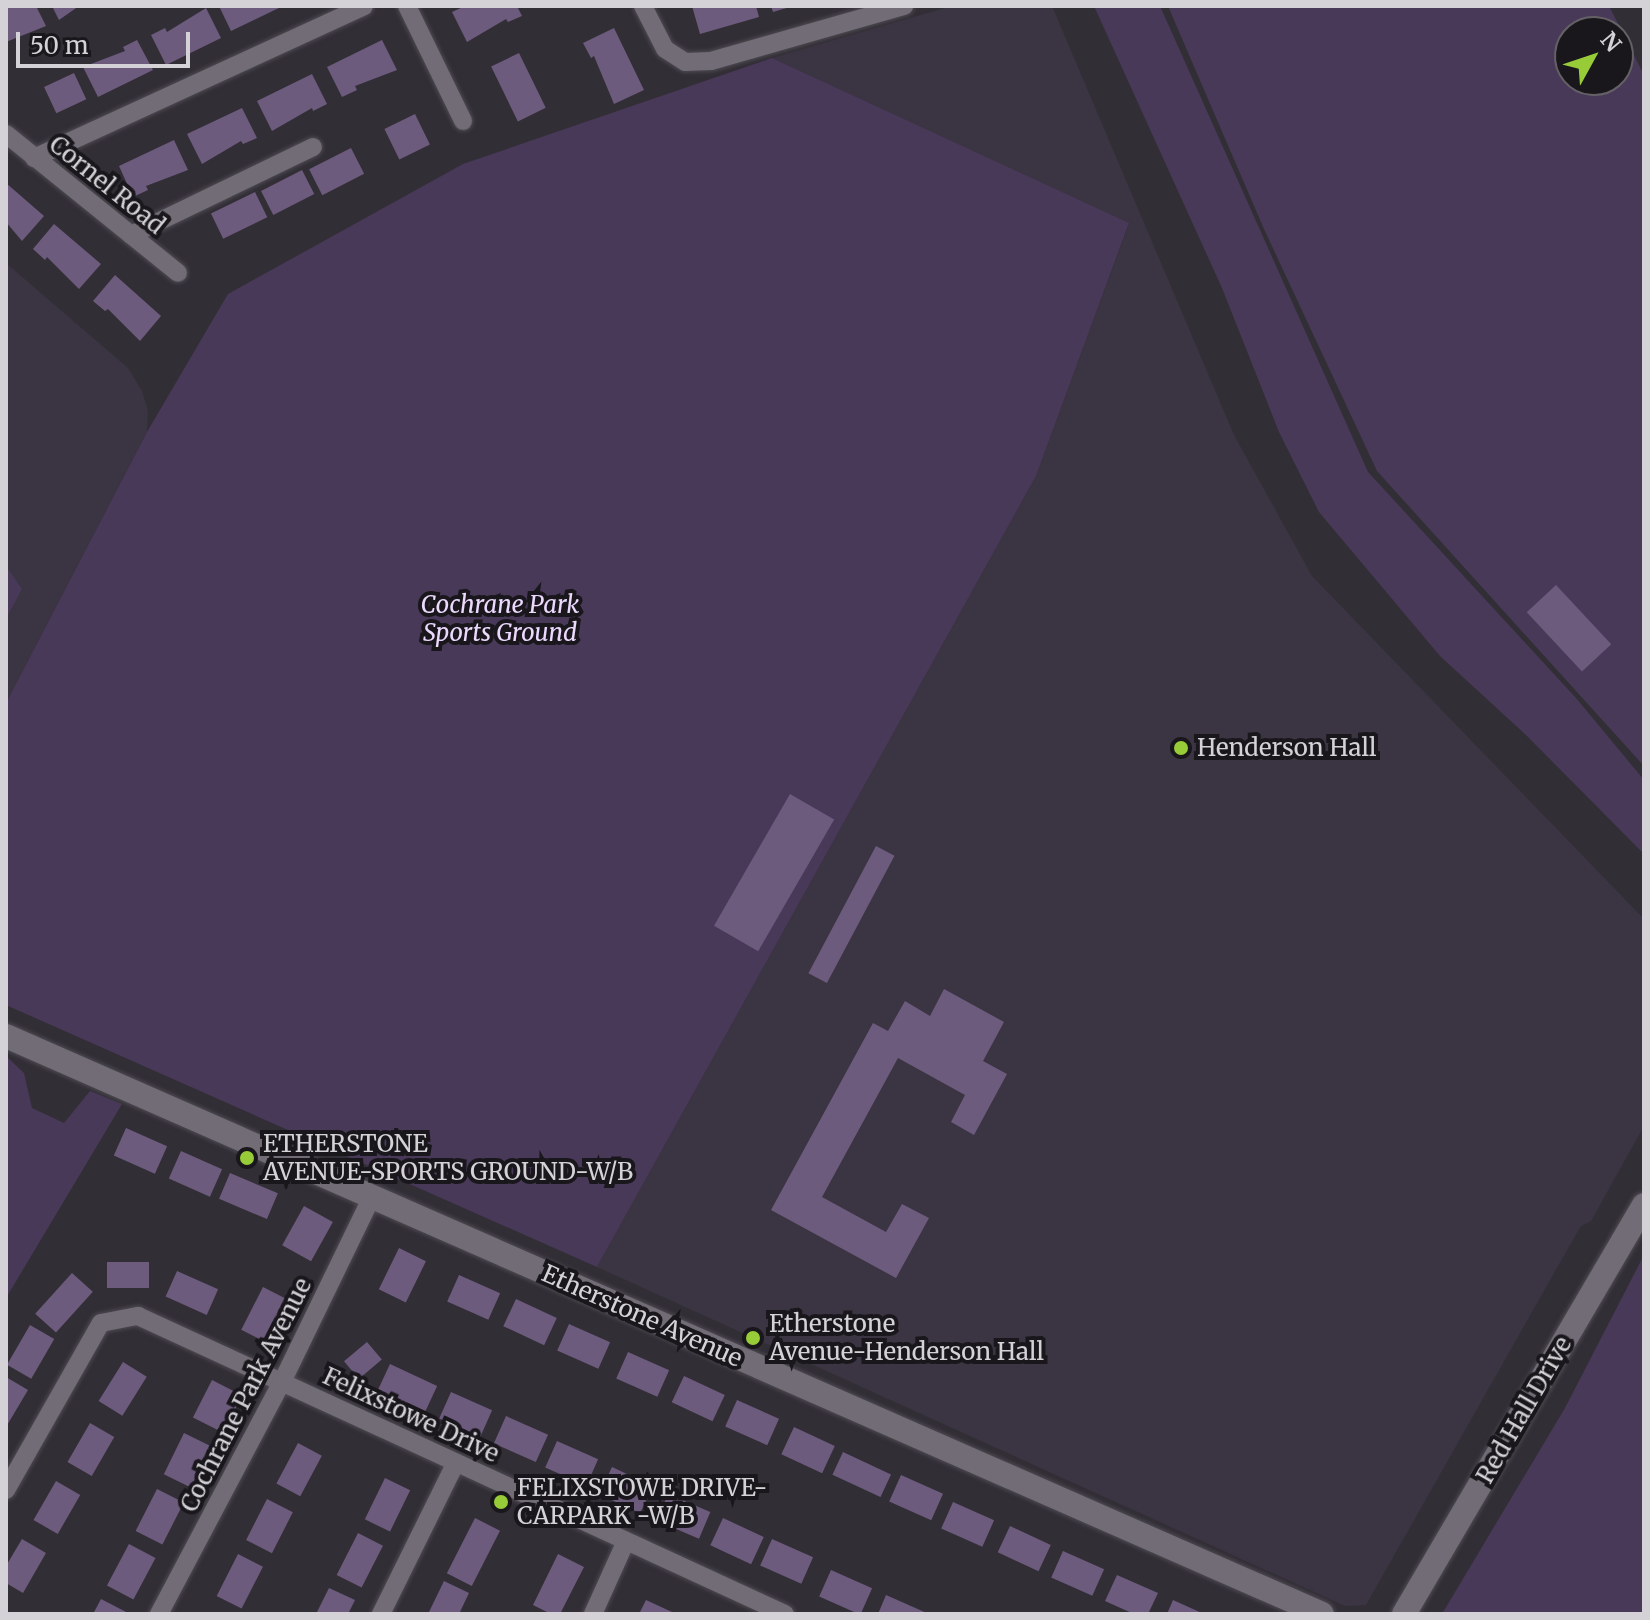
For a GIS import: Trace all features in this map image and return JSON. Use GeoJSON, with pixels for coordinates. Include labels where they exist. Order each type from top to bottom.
{"type":"FeatureCollection","features":[{"type":"Feature","properties":{"kind":"street"},"geometry":{"type":"LineString","coordinates":[[34,158],[364,6]]}},
{"type":"Feature","properties":{"kind":"street"},"geometry":{"type":"LineString","coordinates":[[407,6],[463,121]]}},
{"type":"Feature","properties":{"kind":"street"},"geometry":{"type":"LineString","coordinates":[[643,6],[665,49],[685,62],[711,61],[904,6]]}},
{"type":"Feature","properties":{"kind":"street","name":"Cornel Road"},"geometry":{"type":"LineString","coordinates":[[6,134],[178,273]]}},
{"type":"Feature","properties":{"kind":"street"},"geometry":{"type":"LineString","coordinates":[[131,235],[313,147]]}},
{"type":"Feature","properties":{"kind":"street","name":"Etherstone Avenue"},"geometry":{"type":"LineString","coordinates":[[6,1036],[1322,1614]]}},
{"type":"Feature","properties":{"kind":"street","name":"Cochrane Park Avenue"},"geometry":{"type":"LineString","coordinates":[[159,1614],[282,1382],[372,1197]]}},
{"type":"Feature","properties":{"kind":"street","name":"Red Hall Drive"},"geometry":{"type":"LineString","coordinates":[[1404,1614],[1644,1205]]}},
{"type":"Feature","properties":{"kind":"street","name":"Felixstowe Drive"},"geometry":{"type":"LineString","coordinates":[[6,1490],[101,1323],[138,1316],[785,1614]]}},
{"type":"Feature","properties":{"kind":"street"},"geometry":{"type":"LineString","coordinates":[[381,1614],[456,1462]]}},
{"type":"Feature","properties":{"kind":"street"},"geometry":{"type":"LineString","coordinates":[[593,1614],[626,1541]]}},
{"type":"Feature","properties":{"kind":"shaded area","name":"Henderson Hall"},"geometry":{"type":"Polygon","coordinates":[[[952,6],[1052,6],[1234,435],[1312,576],[1644,919],[1644,1126],[1591,1221],[1581,1226],[1366,1605],[1345,1606],[597,1267],[1036,476],[1129,224],[772,58],[952,6]]]}},
{"type":"Feature","properties":{"kind":"shaded area"},"geometry":{"type":"Polygon","coordinates":[[[6,263],[128,368],[142,391],[148,411],[147,432],[6,703],[6,263]]]}},
{"type":"Feature","properties":{"kind":"green space"},"geometry":{"type":"Polygon","coordinates":[[[1094,6],[1160,6],[1368,472],[1576,698],[1644,780],[1644,854],[1527,736],[1440,656],[1319,512],[1279,432],[1222,288],[1094,6]]]}},
{"type":"Feature","properties":{"kind":"green space"},"geometry":{"type":"Polygon","coordinates":[[[1168,6],[1609,6],[1614,16],[1554,16],[1554,96],[1634,96],[1634,55],[1644,75],[1644,766],[1377,471],[1264,229],[1168,6]]]}},
{"type":"Feature","properties":{"kind":"green space","name":"Cochrane Park Sports Ground"},"geometry":{"type":"Polygon","coordinates":[[[772,58],[1129,223],[1036,476],[597,1267],[6,1005],[6,703],[147,432],[228,294],[463,164],[772,58]]]}},
{"type":"Feature","properties":{"kind":"green space"},"geometry":{"type":"Polygon","coordinates":[[[6,566],[22,589],[8,615],[6,613],[6,566]]]}},
{"type":"Feature","properties":{"kind":"green space"},"geometry":{"type":"Polygon","coordinates":[[[6,1056],[24,1073],[32,1108],[64,1123],[90,1091],[122,1104],[6,1298],[6,1056]]]}},
{"type":"Feature","properties":{"kind":"green space"},"geometry":{"type":"Polygon","coordinates":[[[1644,1255],[1644,1614],[1442,1614],[1565,1408],[1644,1255]]]}},
{"type":"Feature","properties":{"kind":"building"},"geometry":{"type":"Polygon","coordinates":[[[36,6],[46,26],[6,42],[6,9],[36,6]]]}},
{"type":"Feature","properties":{"kind":"building"},"geometry":{"type":"Polygon","coordinates":[[[52,6],[79,6],[59,20],[52,6]]]}},
{"type":"Feature","properties":{"kind":"building"},"geometry":{"type":"Polygon","coordinates":[[[219,6],[283,6],[231,31],[219,6]]]}},
{"type":"Feature","properties":{"kind":"building"},"geometry":{"type":"Polygon","coordinates":[[[465,6],[517,6],[522,16],[508,22],[506,19],[467,42],[452,12],[465,6]]]}},
{"type":"Feature","properties":{"kind":"building"},"geometry":{"type":"Polygon","coordinates":[[[692,6],[756,6],[759,17],[700,34],[692,6]]]}},
{"type":"Feature","properties":{"kind":"building"},"geometry":{"type":"Polygon","coordinates":[[[771,6],[790,6],[790,7],[773,12],[771,6]]]}},
{"type":"Feature","properties":{"kind":"building"},"geometry":{"type":"Polygon","coordinates":[[[206,8],[221,38],[166,65],[151,35],[165,28],[167,32],[206,8]]]}},
{"type":"Feature","properties":{"kind":"building"},"geometry":{"type":"Polygon","coordinates":[[[614,28],[644,90],[614,104],[594,56],[591,58],[583,43],[614,28]]]}},
{"type":"Feature","properties":{"kind":"building"},"geometry":{"type":"Polygon","coordinates":[[[137,40],[153,70],[98,97],[83,67],[125,51],[123,47],[137,40]]]}},
{"type":"Feature","properties":{"kind":"building"},"geometry":{"type":"Polygon","coordinates":[[[382,40],[397,70],[355,86],[357,90],[342,97],[327,67],[382,40]]]}},
{"type":"Feature","properties":{"kind":"building"},"geometry":{"type":"Polygon","coordinates":[[[519,53],[546,108],[518,121],[491,67],[519,53]]]}},
{"type":"Feature","properties":{"kind":"building"},"geometry":{"type":"Polygon","coordinates":[[[74,73],[86,99],[56,113],[44,87],[74,73]]]}},
{"type":"Feature","properties":{"kind":"building"},"geometry":{"type":"Polygon","coordinates":[[[312,74],[327,104],[313,111],[312,108],[272,131],[257,101],[312,74]]]}},
{"type":"Feature","properties":{"kind":"building"},"geometry":{"type":"Polygon","coordinates":[[[242,108],[257,138],[243,144],[241,141],[202,164],[187,134],[242,108]]]}},
{"type":"Feature","properties":{"kind":"building"},"geometry":{"type":"Polygon","coordinates":[[[415,114],[430,145],[399,159],[384,129],[415,114]]]}},
{"type":"Feature","properties":{"kind":"building"},"geometry":{"type":"Polygon","coordinates":[[[174,140],[188,170],[146,186],[148,190],[133,197],[119,166],[174,140]]]}},
{"type":"Feature","properties":{"kind":"building"},"geometry":{"type":"Polygon","coordinates":[[[351,148],[364,174],[322,195],[309,169],[351,148]]]}},
{"type":"Feature","properties":{"kind":"building"},"geometry":{"type":"Polygon","coordinates":[[[302,170],[314,194],[273,215],[261,191],[302,170]]]}},
{"type":"Feature","properties":{"kind":"building"},"geometry":{"type":"Polygon","coordinates":[[[6,183],[44,216],[22,241],[6,222],[6,183]]]}},
{"type":"Feature","properties":{"kind":"building"},"geometry":{"type":"Polygon","coordinates":[[[255,192],[267,217],[223,239],[211,213],[255,192]]]}},
{"type":"Feature","properties":{"kind":"building"},"geometry":{"type":"Polygon","coordinates":[[[54,224],[101,264],[79,289],[47,257],[45,260],[33,249],[54,224]]]}},
{"type":"Feature","properties":{"kind":"building"},"geometry":{"type":"Polygon","coordinates":[[[115,275],[161,316],[140,341],[108,309],[105,311],[93,301],[115,275]]]}},
{"type":"Feature","properties":{"kind":"building"},"geometry":{"type":"Polygon","coordinates":[[[1556,585],[1611,644],[1582,672],[1527,612],[1556,585]]]}},
{"type":"Feature","properties":{"kind":"building"},"geometry":{"type":"Polygon","coordinates":[[[790,794],[834,820],[758,951],[714,926],[790,794]]]}},
{"type":"Feature","properties":{"kind":"building"},"geometry":{"type":"Polygon","coordinates":[[[876,846],[895,856],[827,983],[808,973],[876,846]]]}},
{"type":"Feature","properties":{"kind":"building"},"geometry":{"type":"Polygon","coordinates":[[[944,989],[1004,1022],[983,1061],[1007,1074],[974,1135],[951,1122],[965,1095],[898,1058],[822,1197],[886,1232],[902,1204],[929,1218],[896,1278],[771,1210],[873,1023],[888,1031],[905,1001],[930,1016],[944,989]]]}},
{"type":"Feature","properties":{"kind":"building"},"geometry":{"type":"Polygon","coordinates":[[[126,1128],[167,1146],[155,1174],[114,1155],[126,1128]]]}},
{"type":"Feature","properties":{"kind":"building"},"geometry":{"type":"Polygon","coordinates":[[[181,1151],[222,1169],[210,1197],[169,1178],[181,1151]]]}},
{"type":"Feature","properties":{"kind":"building"},"geometry":{"type":"Polygon","coordinates":[[[230,1173],[278,1193],[267,1219],[219,1199],[230,1173]]]}},
{"type":"Feature","properties":{"kind":"building"},"geometry":{"type":"Polygon","coordinates":[[[304,1206],[333,1222],[311,1261],[282,1245],[304,1206]]]}},
{"type":"Feature","properties":{"kind":"building"},"geometry":{"type":"Polygon","coordinates":[[[399,1248],[426,1261],[406,1302],[379,1289],[399,1248]]]}},
{"type":"Feature","properties":{"kind":"building"},"geometry":{"type":"Polygon","coordinates":[[[107,1262],[149,1262],[149,1288],[107,1288],[107,1262]]]}},
{"type":"Feature","properties":{"kind":"building"},"geometry":{"type":"Polygon","coordinates":[[[177,1271],[218,1289],[207,1315],[166,1297],[177,1271]]]}},
{"type":"Feature","properties":{"kind":"building"},"geometry":{"type":"Polygon","coordinates":[[[72,1273],[93,1292],[56,1333],[35,1314],[72,1273]]]}},
{"type":"Feature","properties":{"kind":"building"},"geometry":{"type":"Polygon","coordinates":[[[459,1275],[500,1293],[488,1320],[447,1301],[459,1275]]]}},
{"type":"Feature","properties":{"kind":"building"},"geometry":{"type":"Polygon","coordinates":[[[263,1287],[288,1300],[266,1342],[241,1330],[263,1287]]]}},
{"type":"Feature","properties":{"kind":"building"},"geometry":{"type":"Polygon","coordinates":[[[516,1299],[557,1318],[544,1345],[503,1326],[516,1299]]]}},
{"type":"Feature","properties":{"kind":"building"},"geometry":{"type":"Polygon","coordinates":[[[569,1324],[610,1342],[598,1369],[557,1350],[569,1324]]]}},
{"type":"Feature","properties":{"kind":"building"},"geometry":{"type":"Polygon","coordinates":[[[30,1325],[54,1339],[31,1379],[7,1365],[30,1325]]]}},
{"type":"Feature","properties":{"kind":"building"},"geometry":{"type":"Polygon","coordinates":[[[367,1342],[382,1360],[359,1379],[344,1361],[367,1342]]]}},
{"type":"Feature","properties":{"kind":"building"},"geometry":{"type":"Polygon","coordinates":[[[628,1352],[669,1370],[657,1397],[616,1378],[628,1352]]]}},
{"type":"Feature","properties":{"kind":"building"},"geometry":{"type":"Polygon","coordinates":[[[123,1362],[147,1377],[122,1416],[99,1401],[123,1362]]]}},
{"type":"Feature","properties":{"kind":"building"},"geometry":{"type":"Polygon","coordinates":[[[390,1364],[437,1386],[424,1413],[377,1391],[390,1364]]]}},
{"type":"Feature","properties":{"kind":"building"},"geometry":{"type":"Polygon","coordinates":[[[684,1376],[725,1395],[713,1421],[672,1402],[684,1376]]]}},
{"type":"Feature","properties":{"kind":"building"},"geometry":{"type":"Polygon","coordinates":[[[6,1377],[28,1390],[6,1427],[6,1377]]]}},
{"type":"Feature","properties":{"kind":"building"},"geometry":{"type":"Polygon","coordinates":[[[212,1380],[242,1395],[223,1433],[193,1417],[212,1380]]]}},
{"type":"Feature","properties":{"kind":"building"},"geometry":{"type":"Polygon","coordinates":[[[451,1392],[492,1410],[480,1437],[439,1418],[451,1392]]]}},
{"type":"Feature","properties":{"kind":"building"},"geometry":{"type":"Polygon","coordinates":[[[737,1400],[779,1419],[767,1445],[725,1426],[737,1400]]]}},
{"type":"Feature","properties":{"kind":"building"},"geometry":{"type":"Polygon","coordinates":[[[506,1416],[548,1435],[536,1462],[494,1443],[506,1416]]]}},
{"type":"Feature","properties":{"kind":"building"},"geometry":{"type":"Polygon","coordinates":[[[90,1423],[114,1437],[92,1476],[68,1462],[90,1423]]]}},
{"type":"Feature","properties":{"kind":"building"},"geometry":{"type":"Polygon","coordinates":[[[794,1427],[835,1446],[822,1473],[781,1454],[794,1427]]]}},
{"type":"Feature","properties":{"kind":"building"},"geometry":{"type":"Polygon","coordinates":[[[184,1433],[211,1446],[191,1487],[164,1474],[184,1433]]]}},
{"type":"Feature","properties":{"kind":"building"},"geometry":{"type":"Polygon","coordinates":[[[557,1441],[598,1459],[586,1486],[545,1467],[557,1441]]]}},
{"type":"Feature","properties":{"kind":"building"},"geometry":{"type":"Polygon","coordinates":[[[298,1443],[322,1456],[300,1496],[276,1484],[298,1443]]]}},
{"type":"Feature","properties":{"kind":"building"},"geometry":{"type":"Polygon","coordinates":[[[843,1452],[891,1474],[880,1497],[832,1475],[843,1452]]]}},
{"type":"Feature","properties":{"kind":"building"},"geometry":{"type":"Polygon","coordinates":[[[612,1467],[653,1486],[640,1513],[599,1494],[612,1467]]]}},
{"type":"Feature","properties":{"kind":"building"},"geometry":{"type":"Polygon","coordinates":[[[901,1475],[943,1494],[931,1520],[889,1501],[901,1475]]]}},
{"type":"Feature","properties":{"kind":"building"},"geometry":{"type":"Polygon","coordinates":[[[385,1478],[410,1490],[390,1532],[365,1519],[385,1478]]]}},
{"type":"Feature","properties":{"kind":"building"},"geometry":{"type":"Polygon","coordinates":[[[56,1481],[80,1495],[58,1534],[34,1520],[56,1481]]]}},
{"type":"Feature","properties":{"kind":"building"},"geometry":{"type":"Polygon","coordinates":[[[157,1489],[184,1503],[162,1544],[136,1531],[157,1489]]]}},
{"type":"Feature","properties":{"kind":"building"},"geometry":{"type":"Polygon","coordinates":[[[668,1494],[710,1512],[699,1539],[657,1521],[668,1494]]]}},
{"type":"Feature","properties":{"kind":"building"},"geometry":{"type":"Polygon","coordinates":[[[267,1499],[293,1512],[272,1553],[246,1540],[267,1499]]]}},
{"type":"Feature","properties":{"kind":"building"},"geometry":{"type":"Polygon","coordinates":[[[953,1502],[994,1520],[982,1547],[941,1528],[953,1502]]]}},
{"type":"Feature","properties":{"kind":"building"},"geometry":{"type":"Polygon","coordinates":[[[475,1518],[500,1531],[472,1586],[447,1573],[475,1518]]]}},
{"type":"Feature","properties":{"kind":"building"},"geometry":{"type":"Polygon","coordinates":[[[723,1518],[764,1537],[751,1564],[710,1545],[723,1518]]]}},
{"type":"Feature","properties":{"kind":"building"},"geometry":{"type":"Polygon","coordinates":[[[1010,1526],[1051,1545],[1039,1571],[998,1552],[1010,1526]]]}},
{"type":"Feature","properties":{"kind":"building"},"geometry":{"type":"Polygon","coordinates":[[[358,1533],[383,1546],[362,1588],[337,1575],[358,1533]]]}},
{"type":"Feature","properties":{"kind":"building"},"geometry":{"type":"Polygon","coordinates":[[[22,1539],[46,1553],[23,1593],[6,1583],[6,1566],[22,1539]]]}},
{"type":"Feature","properties":{"kind":"building"},"geometry":{"type":"Polygon","coordinates":[[[772,1539],[813,1557],[801,1584],[760,1565],[772,1539]]]}},
{"type":"Feature","properties":{"kind":"building"},"geometry":{"type":"Polygon","coordinates":[[[129,1544],[155,1558],[133,1600],[107,1585],[129,1544]]]}},
{"type":"Feature","properties":{"kind":"building"},"geometry":{"type":"Polygon","coordinates":[[[1063,1551],[1104,1569],[1092,1596],[1051,1577],[1063,1551]]]}},
{"type":"Feature","properties":{"kind":"building"},"geometry":{"type":"Polygon","coordinates":[[[238,1554],[263,1567],[242,1609],[217,1596],[238,1554]]]}},
{"type":"Feature","properties":{"kind":"building"},"geometry":{"type":"Polygon","coordinates":[[[558,1554],[584,1567],[560,1614],[551,1614],[533,1605],[558,1554]]]}},
{"type":"Feature","properties":{"kind":"building"},"geometry":{"type":"Polygon","coordinates":[[[831,1570],[872,1588],[861,1614],[819,1596],[831,1570]]]}},
{"type":"Feature","properties":{"kind":"building"},"geometry":{"type":"Polygon","coordinates":[[[1117,1575],[1158,1593],[1148,1614],[1134,1614],[1105,1601],[1117,1575]]]}},
{"type":"Feature","properties":{"kind":"building"},"geometry":{"type":"Polygon","coordinates":[[[444,1581],[469,1593],[459,1614],[428,1614],[444,1581]]]}},
{"type":"Feature","properties":{"kind":"building"},"geometry":{"type":"Polygon","coordinates":[[[329,1588],[355,1600],[348,1614],[316,1614],[329,1588]]]}},
{"type":"Feature","properties":{"kind":"building"},"geometry":{"type":"Polygon","coordinates":[[[886,1595],[929,1614],[878,1614],[886,1595]]]}},
{"type":"Feature","properties":{"kind":"building"},"geometry":{"type":"Polygon","coordinates":[[[101,1599],[130,1614],[93,1614],[101,1599]]]}},
{"type":"Feature","properties":{"kind":"building"},"geometry":{"type":"Polygon","coordinates":[[[646,1600],[672,1612],[671,1614],[639,1614],[646,1600]]]}},
{"type":"Feature","properties":{"kind":"building"},"geometry":{"type":"Polygon","coordinates":[[[1173,1600],[1204,1614],[1167,1614],[1173,1600]]]}},
{"type":"Feature","properties":{"kind":"place","name":"Henderson Hall"},"geometry":{"type":"Point","coordinates":[1181,748]}},
{"type":"Feature","properties":{"kind":"place","name":"ETHERSTONE AVENUE-SPORTS GROUND-W/B"},"geometry":{"type":"Point","coordinates":[247,1158]}},
{"type":"Feature","properties":{"kind":"place","name":"Etherstone Avenue-Henderson Hall"},"geometry":{"type":"Point","coordinates":[753,1338]}},
{"type":"Feature","properties":{"kind":"place","name":"FELIXSTOWE DRIVE- CARPARK -W/B"},"geometry":{"type":"Point","coordinates":[501,1502]}}]}
